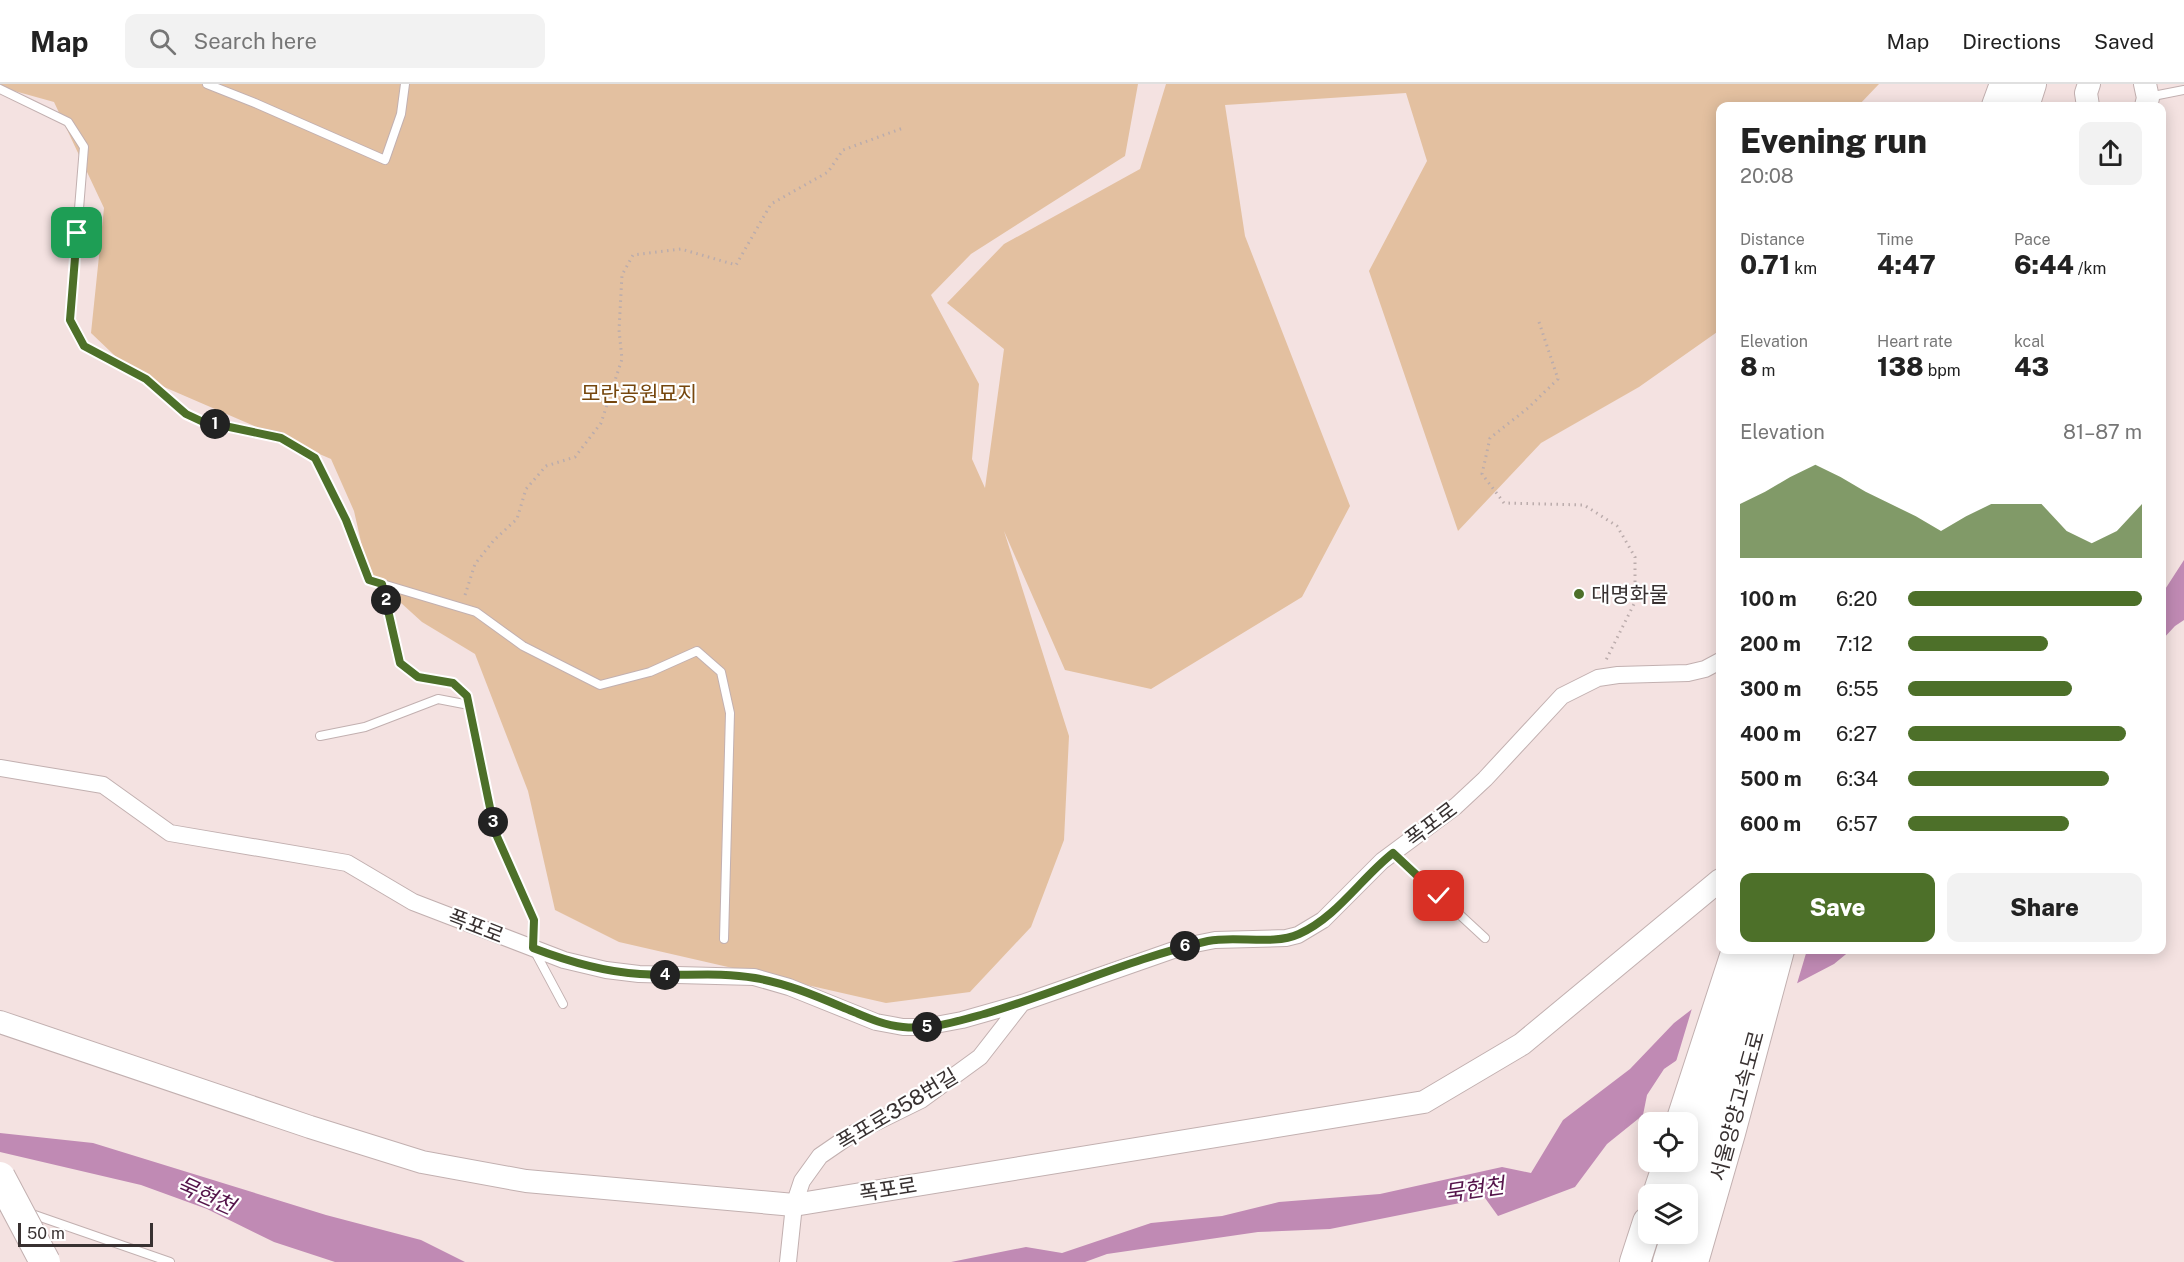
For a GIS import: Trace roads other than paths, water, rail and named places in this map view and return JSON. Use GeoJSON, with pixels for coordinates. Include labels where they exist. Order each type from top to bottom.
{"type":"FeatureCollection","features":[{"type":"Feature","properties":{"kind":"highway"},"geometry":{"type":"LineString","coordinates":[[1998,102],[2005,84]]}},
{"type":"Feature","properties":{"kind":"highway"},"geometry":{"type":"LineString","coordinates":[[2025,102],[2031,84]]}},
{"type":"Feature","properties":{"kind":"highway"},"geometry":{"type":"LineString","coordinates":[[1684,1112],[1736,954]]}},
{"type":"Feature","properties":{"kind":"highway","name":"서울양양고속도로"},"geometry":{"type":"LineString","coordinates":[[1688,1184],[1757,954]]}},
{"type":"Feature","properties":{"kind":"highway","name":"서울양양고속도로"},"geometry":{"type":"LineString","coordinates":[[1688,1184],[1777,954]]}},
{"type":"Feature","properties":{"kind":"highway"},"geometry":{"type":"LineString","coordinates":[[1688,1184],[1786,954]]}},
{"type":"Feature","properties":{"kind":"highway"},"geometry":{"type":"LineString","coordinates":[[0,1177],[45,1262]]}},
{"type":"Feature","properties":{"kind":"highway"},"geometry":{"type":"LineString","coordinates":[[1698,1220],[1712,1262]]}},
{"type":"Feature","properties":{"kind":"highway"},"geometry":{"type":"LineString","coordinates":[[1635,1262],[1641,1244]]}},
{"type":"Feature","properties":{"kind":"highway"},"geometry":{"type":"LineString","coordinates":[[1668,1262],[1674,1244]]}},
{"type":"Feature","properties":{"kind":"highway","name":"서울양양고속도로"},"geometry":{"type":"LineString","coordinates":[[1692,1244],[1693,1262]]}},
{"type":"Feature","properties":{"kind":"main road","name":"폭포로"},"geometry":{"type":"LineString","coordinates":[[0,1022],[309,1127],[422,1162],[526,1181],[794,1205],[1424,1101],[1522,1044],[1716,883]]}},
{"type":"Feature","properties":{"kind":"street","name":"폭포로"},"geometry":{"type":"LineString","coordinates":[[0,768],[103,786],[170,833],[347,863],[413,902],[564,960],[639,974],[754,977],[789,987],[876,1022],[903,1028],[925,1027],[962,1020],[1022,1003],[1185,946],[1215,940],[1286,938],[1298,934],[1323,920],[1393,853],[1442,817],[1478,786],[1562,696],[1598,678],[1618,675],[1688,673],[1705,669],[1716,663]]}},
{"type":"Feature","properties":{"kind":"street","name":"폭포로358번길"},"geometry":{"type":"LineString","coordinates":[[788,1262],[794,1205],[802,1181],[820,1156],[852,1134],[921,1100],[974,1062],[998,1037],[1022,1003]]}},
{"type":"Feature","properties":{"kind":"lane"},"geometry":{"type":"LineString","coordinates":[[2,90],[11,84]]}},
{"type":"Feature","properties":{"kind":"lane"},"geometry":{"type":"LineString","coordinates":[[207,84],[385,160],[402,114],[405,84]]}},
{"type":"Feature","properties":{"kind":"lane"},"geometry":{"type":"LineString","coordinates":[[2,90],[68,122],[84,147],[70,320],[84,346],[146,379],[186,414],[201,421],[281,438],[315,458],[346,520],[369,580],[476,612],[523,646],[600,685],[650,672],[697,651],[721,672],[730,713],[723,939]]}},
{"type":"Feature","properties":{"kind":"lane"},"geometry":{"type":"LineString","coordinates":[[2150,96],[2184,90]]}},
{"type":"Feature","properties":{"kind":"lane"},"geometry":{"type":"LineString","coordinates":[[382,584],[400,663],[418,677],[453,683],[467,696],[495,832],[534,920],[533,948],[562,1004]]}},
{"type":"Feature","properties":{"kind":"lane"},"geometry":{"type":"LineString","coordinates":[[320,736],[365,727],[438,699],[469,705]]}},
{"type":"Feature","properties":{"kind":"lane"},"geometry":{"type":"LineString","coordinates":[[1393,853],[1485,938]]}},
{"type":"Feature","properties":{"kind":"lane"},"geometry":{"type":"LineString","coordinates":[[0,1204],[170,1262]]}},
{"type":"Feature","properties":{"kind":"water"},"geometry":{"type":"Polygon","coordinates":[[[2184,560],[2184,620],[2166,636],[2166,588],[2184,560]]]}},
{"type":"Feature","properties":{"kind":"water","name":"묵현천"},"geometry":{"type":"Polygon","coordinates":[[[1764,954],[1846,954],[1834,964],[1763,1001],[1664,1069],[1647,1095],[1644,1112],[1638,1112],[1638,1119],[1607,1144],[1575,1187],[1498,1216],[1485,1198],[1330,1229],[1258,1232],[1107,1254],[1085,1262],[951,1262],[1026,1247],[1062,1253],[1151,1223],[1222,1216],[1279,1202],[1380,1194],[1502,1167],[1531,1173],[1563,1120],[1630,1069],[1674,1023],[1764,954]]]}},
{"type":"Feature","properties":{"kind":"water","name":"묵현천"},"geometry":{"type":"Polygon","coordinates":[[[0,1133],[93,1143],[326,1215],[421,1240],[465,1262],[335,1262],[274,1242],[207,1209],[141,1185],[0,1152],[0,1133]]]}},
{"type":"Feature","properties":{"kind":"place","name":"대명화물"},"geometry":{"type":"Point","coordinates":[1579,594]}},
{"type":"Feature","properties":{"kind":"park label","name":"모란공원묘지"},"geometry":{"type":"Point","coordinates":[639,393]}}]}
